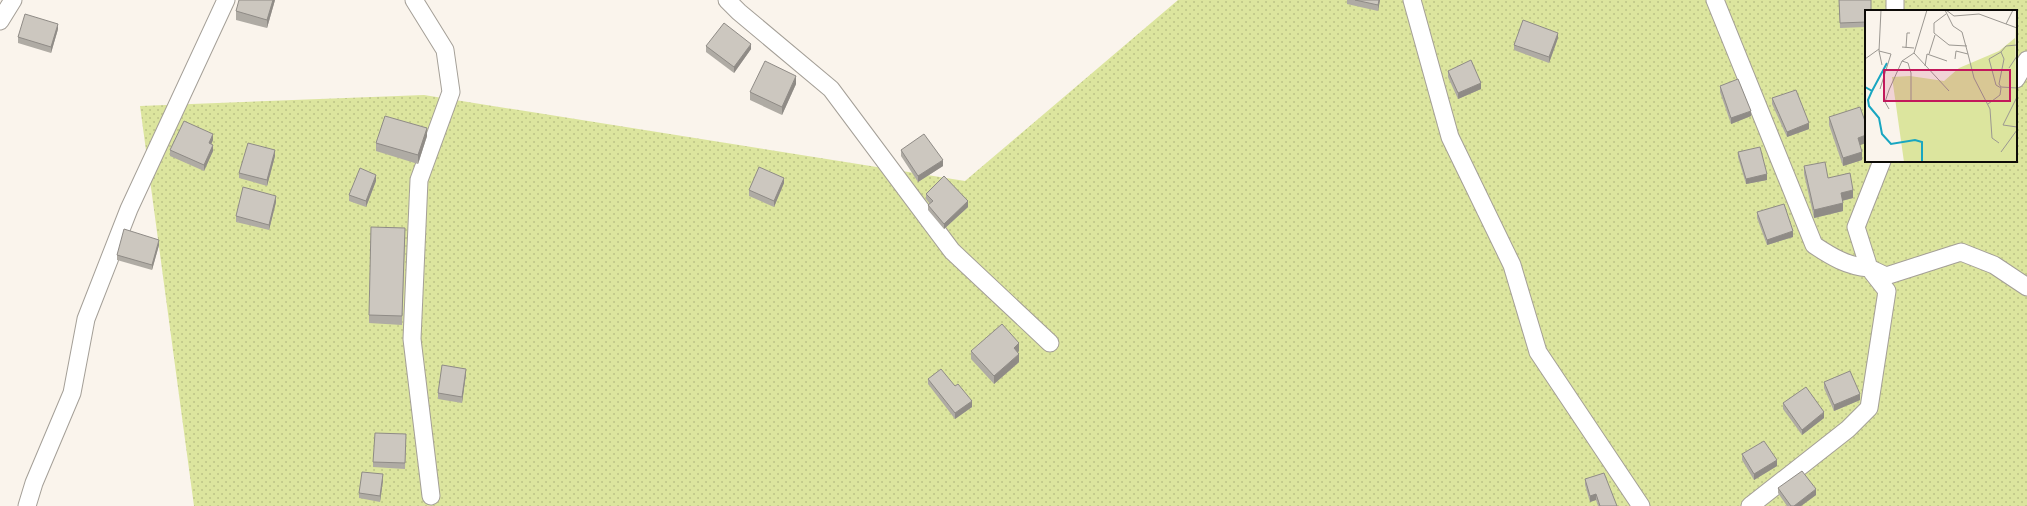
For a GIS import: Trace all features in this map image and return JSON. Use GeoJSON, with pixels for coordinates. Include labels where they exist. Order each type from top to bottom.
{"type":"FeatureCollection","features":[{"type":"Feature","properties":{"kind":"street"},"geometry":{"type":"LineString","coordinates":[[0,21],[13,0]]}},
{"type":"Feature","properties":{"kind":"street"},"geometry":{"type":"LineString","coordinates":[[27,506],[34,483],[72,393],[86,319],[128,209],[226,0]]}},
{"type":"Feature","properties":{"kind":"street"},"geometry":{"type":"LineString","coordinates":[[414,0],[445,50],[451,92],[419,180],[412,339],[431,496]]}},
{"type":"Feature","properties":{"kind":"street"},"geometry":{"type":"LineString","coordinates":[[727,0],[739,12],[831,89],[952,251],[1050,343]]}},
{"type":"Feature","properties":{"kind":"street"},"geometry":{"type":"LineString","coordinates":[[1412,0],[1450,137],[1512,265],[1538,352],[1641,506]]}},
{"type":"Feature","properties":{"kind":"street"},"geometry":{"type":"LineString","coordinates":[[1715,0],[1814,245],[1835,259],[1854,267],[1869,268],[1886,276],[1961,252],[1994,265],[2027,287]]}},
{"type":"Feature","properties":{"kind":"street"},"geometry":{"type":"LineString","coordinates":[[2017,78],[2027,60]]}},
{"type":"Feature","properties":{"kind":"street"},"geometry":{"type":"LineString","coordinates":[[1750,506],[1848,429],[1870,408],[1887,291],[1869,268],[1856,227],[1882,162]]}},
{"type":"Feature","properties":{"kind":"green space"},"geometry":{"type":"Polygon","coordinates":[[[1178,0],[2027,0],[2027,506],[194,506],[140,106],[424,95],[965,181],[1178,0]]]}},
{"type":"Feature","properties":{"kind":"building"},"geometry":{"type":"Polygon","coordinates":[[[239,0],[273,0],[267,20],[236,11],[239,0]]]}},
{"type":"Feature","properties":{"kind":"building"},"geometry":{"type":"Polygon","coordinates":[[[1355,0],[1379,0],[1378,5],[1355,0]]]}},
{"type":"Feature","properties":{"kind":"building"},"geometry":{"type":"Polygon","coordinates":[[[1839,0],[1871,0],[1871,10],[1865,10],[1865,22],[1840,23],[1839,0]]]}},
{"type":"Feature","properties":{"kind":"building"},"geometry":{"type":"Polygon","coordinates":[[[25,14],[58,24],[51,47],[18,37],[25,14]]]}},
{"type":"Feature","properties":{"kind":"building"},"geometry":{"type":"Polygon","coordinates":[[[1523,20],[1558,33],[1549,57],[1514,45],[1523,20]]]}},
{"type":"Feature","properties":{"kind":"building"},"geometry":{"type":"Polygon","coordinates":[[[724,23],[751,44],[734,67],[706,46],[724,23]]]}},
{"type":"Feature","properties":{"kind":"building"},"geometry":{"type":"Polygon","coordinates":[[[1471,60],[1481,83],[1458,93],[1448,71],[1471,60]]]}},
{"type":"Feature","properties":{"kind":"building"},"geometry":{"type":"Polygon","coordinates":[[[765,61],[796,76],[782,107],[750,92],[765,61]]]}},
{"type":"Feature","properties":{"kind":"building"},"geometry":{"type":"Polygon","coordinates":[[[1738,79],[1751,111],[1731,118],[1720,86],[1738,79]]]}},
{"type":"Feature","properties":{"kind":"building"},"geometry":{"type":"Polygon","coordinates":[[[1796,90],[1809,123],[1787,132],[1772,98],[1796,90]]]}},
{"type":"Feature","properties":{"kind":"building"},"geometry":{"type":"Polygon","coordinates":[[[1860,107],[1865,121],[1865,135],[1858,138],[1862,152],[1843,158],[1829,117],[1860,107]]]}},
{"type":"Feature","properties":{"kind":"building"},"geometry":{"type":"Polygon","coordinates":[[[385,116],[427,128],[418,155],[376,143],[385,116]]]}},
{"type":"Feature","properties":{"kind":"building"},"geometry":{"type":"Polygon","coordinates":[[[184,121],[213,134],[209,143],[213,145],[204,165],[170,150],[184,121]]]}},
{"type":"Feature","properties":{"kind":"building"},"geometry":{"type":"Polygon","coordinates":[[[924,134],[943,160],[918,176],[901,150],[924,134]]]}},
{"type":"Feature","properties":{"kind":"building"},"geometry":{"type":"Polygon","coordinates":[[[248,143],[275,150],[267,180],[239,173],[248,143]]]}},
{"type":"Feature","properties":{"kind":"building"},"geometry":{"type":"Polygon","coordinates":[[[1760,147],[1767,174],[1746,179],[1738,152],[1760,147]]]}},
{"type":"Feature","properties":{"kind":"building"},"geometry":{"type":"Polygon","coordinates":[[[1825,162],[1828,178],[1850,173],[1853,190],[1841,193],[1843,203],[1814,210],[1804,166],[1825,162]]]}},
{"type":"Feature","properties":{"kind":"building"},"geometry":{"type":"Polygon","coordinates":[[[759,167],[784,178],[774,201],[749,190],[759,167]]]}},
{"type":"Feature","properties":{"kind":"building"},"geometry":{"type":"Polygon","coordinates":[[[360,168],[376,175],[366,201],[349,195],[360,168]]]}},
{"type":"Feature","properties":{"kind":"building"},"geometry":{"type":"Polygon","coordinates":[[[944,176],[968,201],[944,224],[928,205],[933,201],[926,194],[944,176]]]}},
{"type":"Feature","properties":{"kind":"building"},"geometry":{"type":"Polygon","coordinates":[[[243,187],[276,196],[269,225],[236,216],[243,187]]]}},
{"type":"Feature","properties":{"kind":"building"},"geometry":{"type":"Polygon","coordinates":[[[1784,204],[1793,231],[1767,240],[1757,212],[1784,204]]]}},
{"type":"Feature","properties":{"kind":"building"},"geometry":{"type":"Polygon","coordinates":[[[371,227],[405,228],[402,316],[369,315],[371,227]]]}},
{"type":"Feature","properties":{"kind":"building"},"geometry":{"type":"Polygon","coordinates":[[[124,229],[159,240],[152,265],[117,255],[124,229]]]}},
{"type":"Feature","properties":{"kind":"building"},"geometry":{"type":"Polygon","coordinates":[[[1002,324],[1019,343],[1014,348],[1019,354],[994,376],[971,351],[1002,324]]]}},
{"type":"Feature","properties":{"kind":"building"},"geometry":{"type":"Polygon","coordinates":[[[442,365],[466,369],[462,397],[438,393],[442,365]]]}},
{"type":"Feature","properties":{"kind":"building"},"geometry":{"type":"Polygon","coordinates":[[[941,369],[955,386],[958,384],[972,401],[955,413],[928,379],[941,369]]]}},
{"type":"Feature","properties":{"kind":"building"},"geometry":{"type":"Polygon","coordinates":[[[1850,371],[1860,394],[1834,405],[1824,382],[1850,371]]]}},
{"type":"Feature","properties":{"kind":"building"},"geometry":{"type":"Polygon","coordinates":[[[1806,387],[1824,412],[1802,430],[1783,403],[1806,387]]]}},
{"type":"Feature","properties":{"kind":"building"},"geometry":{"type":"Polygon","coordinates":[[[375,433],[406,434],[405,463],[373,462],[375,433]]]}},
{"type":"Feature","properties":{"kind":"building"},"geometry":{"type":"Polygon","coordinates":[[[1764,441],[1777,460],[1754,474],[1742,454],[1764,441]]]}},
{"type":"Feature","properties":{"kind":"building"},"geometry":{"type":"Polygon","coordinates":[[[1802,471],[1816,489],[1794,506],[1791,506],[1778,488],[1802,471]]]}},
{"type":"Feature","properties":{"kind":"building"},"geometry":{"type":"Polygon","coordinates":[[[362,472],[383,474],[380,496],[359,493],[362,472]]]}},
{"type":"Feature","properties":{"kind":"building"},"geometry":{"type":"Polygon","coordinates":[[[1604,473],[1617,506],[1600,506],[1596,494],[1590,496],[1585,479],[1604,473]]]}}]}
